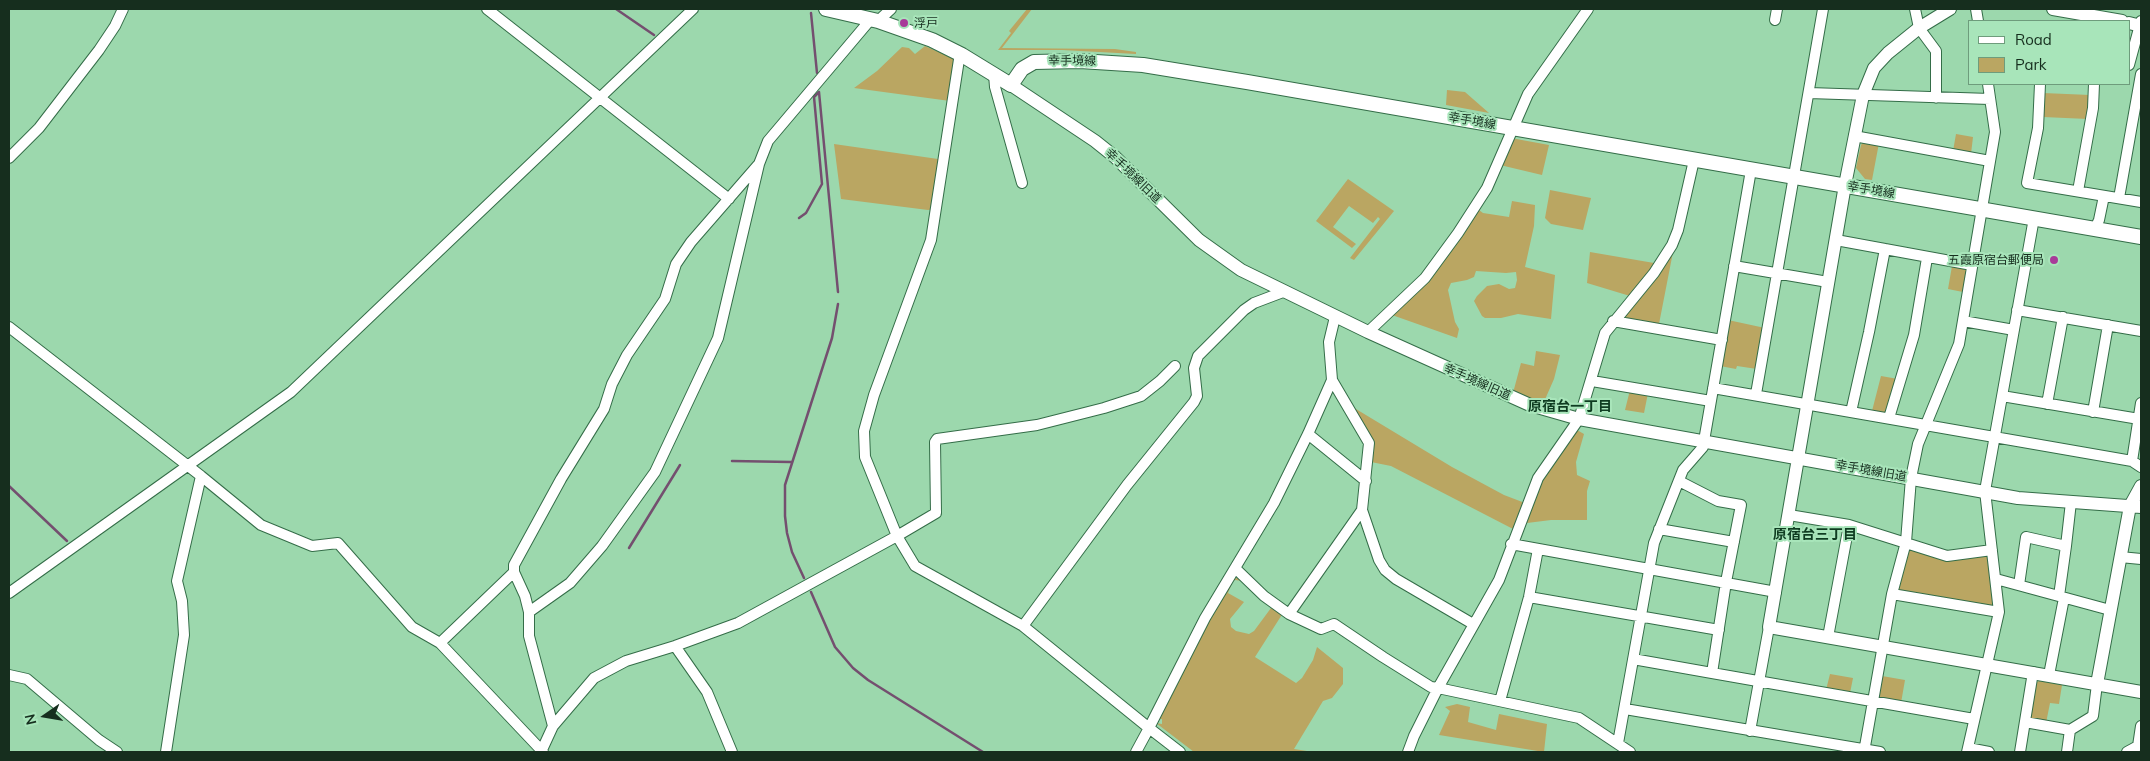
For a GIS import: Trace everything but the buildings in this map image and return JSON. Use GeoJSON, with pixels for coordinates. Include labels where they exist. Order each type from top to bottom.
{"type":"FeatureCollection","features":[{"type":"Feature","properties":{"kind":"main road"},"geometry":{"type":"LineString","coordinates":[[826,9],[881,15],[960,53],[1011,85]]}},
{"type":"Feature","properties":{"kind":"main road","name":"幸手境線"},"geometry":{"type":"LineString","coordinates":[[1011,85],[1026,65],[1034,62],[1046,60],[1112,62],[1247,82],[2141,237]]}},
{"type":"Feature","properties":{"kind":"street"},"geometry":{"type":"LineString","coordinates":[[9,158],[39,128],[98,50],[115,26],[124,9]]}},
{"type":"Feature","properties":{"kind":"street"},"geometry":{"type":"LineString","coordinates":[[487,9],[728,199]]}},
{"type":"Feature","properties":{"kind":"street"},"geometry":{"type":"LineString","coordinates":[[9,593],[291,392],[693,9]]}},
{"type":"Feature","properties":{"kind":"street"},"geometry":{"type":"LineString","coordinates":[[1368,332],[1425,278],[1458,233],[1488,188],[1528,94],[1588,9]]}},
{"type":"Feature","properties":{"kind":"street"},"geometry":{"type":"LineString","coordinates":[[1774,20],[1777,9]]}},
{"type":"Feature","properties":{"kind":"street"},"geometry":{"type":"LineString","coordinates":[[1756,394],[1823,9]]}},
{"type":"Feature","properties":{"kind":"street"},"geometry":{"type":"LineString","coordinates":[[1915,9],[1919,28],[1936,51],[1936,98]]}},
{"type":"Feature","properties":{"kind":"street"},"geometry":{"type":"LineString","coordinates":[[1750,731],[1862,95],[1870,75],[1880,61],[1919,28],[1950,9]]}},
{"type":"Feature","properties":{"kind":"street"},"geometry":{"type":"LineString","coordinates":[[2053,9],[2116,20]]}},
{"type":"Feature","properties":{"kind":"street"},"geometry":{"type":"LineString","coordinates":[[529,612],[570,583],[602,546],[656,472],[718,338],[759,164],[768,140],[881,15]]}},
{"type":"Feature","properties":{"kind":"street"},"geometry":{"type":"LineString","coordinates":[[2130,61],[2138,24]]}},
{"type":"Feature","properties":{"kind":"street"},"geometry":{"type":"LineString","coordinates":[[960,53],[931,240],[874,395],[864,431],[865,457],[897,536],[915,566],[1023,626],[1180,752]]}},
{"type":"Feature","properties":{"kind":"street"},"geometry":{"type":"LineString","coordinates":[[2119,198],[2141,72]]}},
{"type":"Feature","properties":{"kind":"street"},"geometry":{"type":"LineString","coordinates":[[994,74],[995,87],[1022,183]]}},
{"type":"Feature","properties":{"kind":"street","name":"幸手境線旧道"},"geometry":{"type":"LineString","coordinates":[[1011,85],[1095,141],[1115,157],[1199,240],[1241,270],[1335,317],[1530,406],[1579,419],[2036,500],[2135,507]]}},
{"type":"Feature","properties":{"kind":"street"},"geometry":{"type":"LineString","coordinates":[[1864,751],[1892,594],[1906,542],[1911,478],[1918,444],[1958,344],[1963,321],[1995,132],[1988,85]]}},
{"type":"Feature","properties":{"kind":"street"},"geometry":{"type":"LineString","coordinates":[[2040,85],[2038,128],[2027,183],[2141,202]]}},
{"type":"Feature","properties":{"kind":"street"},"geometry":{"type":"LineString","coordinates":[[2078,191],[2093,108],[2094,85]]}},
{"type":"Feature","properties":{"kind":"street"},"geometry":{"type":"LineString","coordinates":[[1809,92],[1990,99]]}},
{"type":"Feature","properties":{"kind":"street"},"geometry":{"type":"LineString","coordinates":[[1854,136],[1990,160]]}},
{"type":"Feature","properties":{"kind":"street"},"geometry":{"type":"LineString","coordinates":[[1407,752],[1438,688],[1499,580],[1511,544],[1538,478],[1579,419],[1592,381],[1601,345],[1613,321],[1654,273],[1672,245],[1678,230],[1694,160]]}},
{"type":"Feature","properties":{"kind":"street"},"geometry":{"type":"LineString","coordinates":[[552,726],[529,636],[529,612],[525,596],[514,572],[514,565],[561,479],[604,409],[612,384],[627,355],[665,299],[676,264],[691,242],[759,164]]}},
{"type":"Feature","properties":{"kind":"street"},"geometry":{"type":"LineString","coordinates":[[1618,743],[1649,568],[1659,529],[1683,470],[1703,447],[1751,170]]}},
{"type":"Feature","properties":{"kind":"street"},"geometry":{"type":"LineString","coordinates":[[2095,229],[2094,219],[2101,195]]}},
{"type":"Feature","properties":{"kind":"street"},"geometry":{"type":"LineString","coordinates":[[1989,752],[1967,750],[1999,612],[1985,491],[2034,218]]}},
{"type":"Feature","properties":{"kind":"street"},"geometry":{"type":"LineString","coordinates":[[1836,240],[1972,265]]}},
{"type":"Feature","properties":{"kind":"street"},"geometry":{"type":"LineString","coordinates":[[1851,412],[1869,332],[1884,250]]}},
{"type":"Feature","properties":{"kind":"street"},"geometry":{"type":"LineString","coordinates":[[1889,418],[1914,335],[1927,258]]}},
{"type":"Feature","properties":{"kind":"street"},"geometry":{"type":"LineString","coordinates":[[1734,266],[1828,282]]}},
{"type":"Feature","properties":{"kind":"street"},"geometry":{"type":"LineString","coordinates":[[1023,626],[1127,485],[1194,402],[1197,396],[1194,368],[1198,356],[1244,310],[1254,303],[1283,292]]}},
{"type":"Feature","properties":{"kind":"street"},"geometry":{"type":"LineString","coordinates":[[2017,310],[2141,331]]}},
{"type":"Feature","properties":{"kind":"street"},"geometry":{"type":"LineString","coordinates":[[1289,614],[1362,510],[1369,443],[1332,380],[1329,342],[1335,317]]}},
{"type":"Feature","properties":{"kind":"street"},"geometry":{"type":"LineString","coordinates":[[2047,404],[2063,317]]}},
{"type":"Feature","properties":{"kind":"street"},"geometry":{"type":"LineString","coordinates":[[1613,321],[1722,340]]}},
{"type":"Feature","properties":{"kind":"street"},"geometry":{"type":"LineString","coordinates":[[1963,321],[2014,330]]}},
{"type":"Feature","properties":{"kind":"street"},"geometry":{"type":"LineString","coordinates":[[2093,412],[2108,326]]}},
{"type":"Feature","properties":{"kind":"street"},"geometry":{"type":"LineString","coordinates":[[9,327],[201,476],[261,526],[312,546],[338,543],[412,627],[440,642],[543,752],[552,726],[594,678],[626,661],[675,646],[738,623],[936,513],[935,442],[937,439],[1037,425],[1104,408],[1141,396],[1160,382],[1175,366]]}},
{"type":"Feature","properties":{"kind":"street"},"geometry":{"type":"LineString","coordinates":[[1136,752],[1205,618],[1236,569],[1274,502],[1308,434],[1332,380]]}},
{"type":"Feature","properties":{"kind":"street"},"geometry":{"type":"LineString","coordinates":[[1592,381],[1711,401]]}},
{"type":"Feature","properties":{"kind":"street"},"geometry":{"type":"LineString","coordinates":[[1713,388],[2132,461],[2141,467]]}},
{"type":"Feature","properties":{"kind":"street"},"geometry":{"type":"LineString","coordinates":[[2002,396],[2139,419]]}},
{"type":"Feature","properties":{"kind":"street"},"geometry":{"type":"LineString","coordinates":[[2132,461],[2141,403]]}},
{"type":"Feature","properties":{"kind":"street"},"geometry":{"type":"LineString","coordinates":[[1308,434],[1366,481]]}},
{"type":"Feature","properties":{"kind":"street"},"geometry":{"type":"LineString","coordinates":[[166,752],[184,635],[182,601],[177,581],[201,476]]}},
{"type":"Feature","properties":{"kind":"street"},"geometry":{"type":"LineString","coordinates":[[1679,481],[1718,500],[1741,505],[1726,582],[1712,673]]}},
{"type":"Feature","properties":{"kind":"street"},"geometry":{"type":"LineString","coordinates":[[2025,722],[2070,730],[2094,716],[2120,557],[2141,486]]}},
{"type":"Feature","properties":{"kind":"street"},"geometry":{"type":"LineString","coordinates":[[2049,675],[2062,597],[2071,502]]}},
{"type":"Feature","properties":{"kind":"street"},"geometry":{"type":"LineString","coordinates":[[1362,510],[1379,560],[1385,570],[1431,601],[1473,624]]}},
{"type":"Feature","properties":{"kind":"street"},"geometry":{"type":"LineString","coordinates":[[1789,515],[1849,525],[1947,556],[1992,550]]}},
{"type":"Feature","properties":{"kind":"street"},"geometry":{"type":"LineString","coordinates":[[1828,637],[1849,525]]}},
{"type":"Feature","properties":{"kind":"street"},"geometry":{"type":"LineString","coordinates":[[1659,529],[1734,542]]}},
{"type":"Feature","properties":{"kind":"street"},"geometry":{"type":"LineString","coordinates":[[2019,585],[2026,537],[2066,546]]}},
{"type":"Feature","properties":{"kind":"street"},"geometry":{"type":"LineString","coordinates":[[1511,544],[1776,592]]}},
{"type":"Feature","properties":{"kind":"street"},"geometry":{"type":"LineString","coordinates":[[1500,701],[1529,598],[1538,549]]}},
{"type":"Feature","properties":{"kind":"street"},"geometry":{"type":"LineString","coordinates":[[2120,557],[2141,559]]}},
{"type":"Feature","properties":{"kind":"street"},"geometry":{"type":"LineString","coordinates":[[1236,569],[1264,596],[1289,614],[1321,629],[1334,624],[1383,658],[1432,687],[1579,718],[1630,752]]}},
{"type":"Feature","properties":{"kind":"street"},"geometry":{"type":"LineString","coordinates":[[440,642],[514,572]]}},
{"type":"Feature","properties":{"kind":"street"},"geometry":{"type":"LineString","coordinates":[[1996,579],[2110,610]]}},
{"type":"Feature","properties":{"kind":"street"},"geometry":{"type":"LineString","coordinates":[[1892,594],[1999,612]]}},
{"type":"Feature","properties":{"kind":"street"},"geometry":{"type":"LineString","coordinates":[[1529,598],[1718,630]]}},
{"type":"Feature","properties":{"kind":"street"},"geometry":{"type":"LineString","coordinates":[[1769,627],[2141,692]]}},
{"type":"Feature","properties":{"kind":"street"},"geometry":{"type":"LineString","coordinates":[[675,646],[707,692],[732,752]]}},
{"type":"Feature","properties":{"kind":"street"},"geometry":{"type":"LineString","coordinates":[[1633,659],[1974,719]]}},
{"type":"Feature","properties":{"kind":"street"},"geometry":{"type":"LineString","coordinates":[[2020,752],[2034,672]]}},
{"type":"Feature","properties":{"kind":"street"},"geometry":{"type":"LineString","coordinates":[[9,675],[26,679],[99,740],[117,752]]}},
{"type":"Feature","properties":{"kind":"street"},"geometry":{"type":"LineString","coordinates":[[1625,709],[1864,751],[1880,752]]}},
{"type":"Feature","properties":{"kind":"street"},"geometry":{"type":"LineString","coordinates":[[2127,752],[2138,746],[2141,726]]}},
{"type":"Feature","properties":{"kind":"street"},"geometry":{"type":"LineString","coordinates":[[2067,752],[2070,730]]}},
{"type":"Feature","properties":{"kind":"street"},"geometry":{"type":"LineString","coordinates":[[1808,752],[1810,741]]}},
{"type":"Feature","properties":{"kind":"green space"},"geometry":{"type":"Polygon","coordinates":[[[1027,9],[1032,9],[1002,48],[1115,49],[1136,52],[1136,54],[1062,50],[998,50],[1011,33],[1009,31],[1027,9]]]}},
{"type":"Feature","properties":{"kind":"green space"},"geometry":{"type":"Polygon","coordinates":[[[925,46],[954,59],[950,101],[854,88],[877,71],[902,47],[909,48],[915,54],[925,46]]]}},
{"type":"Feature","properties":{"kind":"green space"},"geometry":{"type":"Polygon","coordinates":[[[1447,90],[1465,92],[1489,113],[1446,105],[1447,90]]]}},
{"type":"Feature","properties":{"kind":"green space"},"geometry":{"type":"Polygon","coordinates":[[[2043,93],[2090,95],[2088,119],[2043,117],[2043,93]]]}},
{"type":"Feature","properties":{"kind":"green space"},"geometry":{"type":"Polygon","coordinates":[[[1956,134],[1973,137],[1971,154],[1953,151],[1956,134]]]}},
{"type":"Feature","properties":{"kind":"green space"},"geometry":{"type":"Polygon","coordinates":[[[1511,138],[1549,145],[1542,175],[1500,165],[1511,138]]]}},
{"type":"Feature","properties":{"kind":"green space"},"geometry":{"type":"Polygon","coordinates":[[[1864,141],[1879,143],[1872,180],[1865,179],[1856,168],[1861,145],[1864,141]]]}},
{"type":"Feature","properties":{"kind":"green space"},"geometry":{"type":"Polygon","coordinates":[[[834,144],[938,159],[941,147],[934,209],[928,210],[841,199],[834,144]]]}},
{"type":"Feature","properties":{"kind":"green space"},"geometry":{"type":"Polygon","coordinates":[[[1348,179],[1394,211],[1354,260],[1350,258],[1380,219],[1378,217],[1373,223],[1349,206],[1333,227],[1356,244],[1352,248],[1316,221],[1348,179]]]}},
{"type":"Feature","properties":{"kind":"green space"},"geometry":{"type":"Polygon","coordinates":[[[1550,190],[1591,198],[1583,230],[1551,224],[1545,218],[1550,190]]]}},
{"type":"Feature","properties":{"kind":"green space"},"geometry":{"type":"Polygon","coordinates":[[[1512,201],[1535,205],[1534,226],[1525,267],[1555,275],[1551,319],[1518,314],[1501,318],[1485,318],[1482,316],[1474,301],[1477,296],[1487,286],[1499,284],[1509,289],[1515,288],[1516,272],[1476,271],[1474,277],[1451,283],[1448,290],[1455,322],[1459,329],[1457,338],[1392,315],[1479,210],[1483,213],[1509,217],[1512,201]]]}},
{"type":"Feature","properties":{"kind":"green space"},"geometry":{"type":"Polygon","coordinates":[[[1590,252],[1654,263],[1656,265],[1630,296],[1587,283],[1590,252]]]}},
{"type":"Feature","properties":{"kind":"green space"},"geometry":{"type":"Polygon","coordinates":[[[1673,252],[1659,324],[1623,318],[1673,252]]]}},
{"type":"Feature","properties":{"kind":"green space"},"geometry":{"type":"Polygon","coordinates":[[[1952,266],[1964,268],[1967,271],[1963,292],[1948,289],[1952,266]]]}},
{"type":"Feature","properties":{"kind":"green space"},"geometry":{"type":"Polygon","coordinates":[[[1728,320],[1765,328],[1757,369],[1737,366],[1736,369],[1720,366],[1728,320]]]}},
{"type":"Feature","properties":{"kind":"green space"},"geometry":{"type":"Polygon","coordinates":[[[1536,351],[1560,355],[1554,379],[1543,404],[1513,393],[1521,363],[1534,366],[1536,351]]]}},
{"type":"Feature","properties":{"kind":"green space"},"geometry":{"type":"Polygon","coordinates":[[[1881,376],[1898,379],[1888,412],[1885,414],[1872,411],[1881,376]]]}},
{"type":"Feature","properties":{"kind":"green space"},"geometry":{"type":"Polygon","coordinates":[[[1630,390],[1648,393],[1644,413],[1625,410],[1630,390]]]}},
{"type":"Feature","properties":{"kind":"green space"},"geometry":{"type":"Polygon","coordinates":[[[1351,406],[1452,467],[1504,495],[1525,503],[1515,530],[1391,466],[1371,462],[1351,406]]]}},
{"type":"Feature","properties":{"kind":"green space"},"geometry":{"type":"Polygon","coordinates":[[[1577,430],[1584,434],[1576,462],[1577,475],[1590,481],[1587,491],[1587,520],[1525,522],[1540,479],[1577,430]]]}},
{"type":"Feature","properties":{"kind":"green space"},"geometry":{"type":"Polygon","coordinates":[[[1911,548],[1985,555],[1989,558],[1995,604],[1988,608],[1900,593],[1897,586],[1905,551],[1911,548]]]}},
{"type":"Feature","properties":{"kind":"green space"},"geometry":{"type":"Polygon","coordinates":[[[1239,577],[1243,581],[1233,581],[1228,593],[1244,602],[1230,619],[1231,627],[1236,631],[1249,634],[1254,631],[1271,608],[1283,613],[1255,657],[1296,683],[1302,678],[1313,660],[1317,647],[1343,668],[1343,684],[1332,698],[1323,701],[1294,749],[1307,751],[1305,752],[1194,752],[1156,723],[1162,724],[1162,719],[1155,720],[1177,676],[1232,580],[1239,577]]]}},
{"type":"Feature","properties":{"kind":"green space"},"geometry":{"type":"Polygon","coordinates":[[[1830,674],[1853,678],[1850,693],[1826,690],[1830,674]]]}},
{"type":"Feature","properties":{"kind":"green space"},"geometry":{"type":"Polygon","coordinates":[[[1882,676],[1905,680],[1901,703],[1881,699],[1878,696],[1882,676]]]}},
{"type":"Feature","properties":{"kind":"green space"},"geometry":{"type":"Polygon","coordinates":[[[2039,681],[2062,685],[2059,704],[2050,703],[2046,723],[2029,718],[2035,683],[2039,681]]]}},
{"type":"Feature","properties":{"kind":"green space"},"geometry":{"type":"Polygon","coordinates":[[[1457,704],[1470,707],[1468,722],[1496,730],[1499,714],[1547,724],[1544,752],[1439,735],[1450,711],[1445,707],[1457,704]]]}},
{"type":"Feature","properties":{"kind":"waterway"},"geometry":{"type":"LineString","coordinates":[[616,9],[654,35]]}},
{"type":"Feature","properties":{"kind":"waterway"},"geometry":{"type":"LineString","coordinates":[[811,13],[817,73]]}},
{"type":"Feature","properties":{"kind":"waterway"},"geometry":{"type":"LineString","coordinates":[[819,92],[838,292]]}},
{"type":"Feature","properties":{"kind":"waterway"},"geometry":{"type":"LineString","coordinates":[[799,218],[806,213],[822,184],[814,97],[819,92]]}},
{"type":"Feature","properties":{"kind":"waterway"},"geometry":{"type":"LineString","coordinates":[[804,578],[792,552],[787,533],[785,485],[832,338],[838,304]]}},
{"type":"Feature","properties":{"kind":"waterway"},"geometry":{"type":"LineString","coordinates":[[732,461],[791,462]]}},
{"type":"Feature","properties":{"kind":"waterway"},"geometry":{"type":"LineString","coordinates":[[629,548],[680,465]]}},
{"type":"Feature","properties":{"kind":"waterway"},"geometry":{"type":"LineString","coordinates":[[9,486],[67,541]]}},
{"type":"Feature","properties":{"kind":"waterway"},"geometry":{"type":"LineString","coordinates":[[811,592],[835,647],[853,668],[868,680],[983,752]]}},
{"type":"Feature","properties":{"kind":"place","name":"浮戸"},"geometry":{"type":"Point","coordinates":[904,23]}},
{"type":"Feature","properties":{"kind":"place","name":"五霞原宿台郵便局"},"geometry":{"type":"Point","coordinates":[2054,260]}},
{"type":"Feature","properties":{"kind":"district","name":"原宿台一丁目"},"geometry":{"type":"Point","coordinates":[1570,407]}},
{"type":"Feature","properties":{"kind":"district","name":"原宿台三丁目"},"geometry":{"type":"Point","coordinates":[1815,535]}}]}
